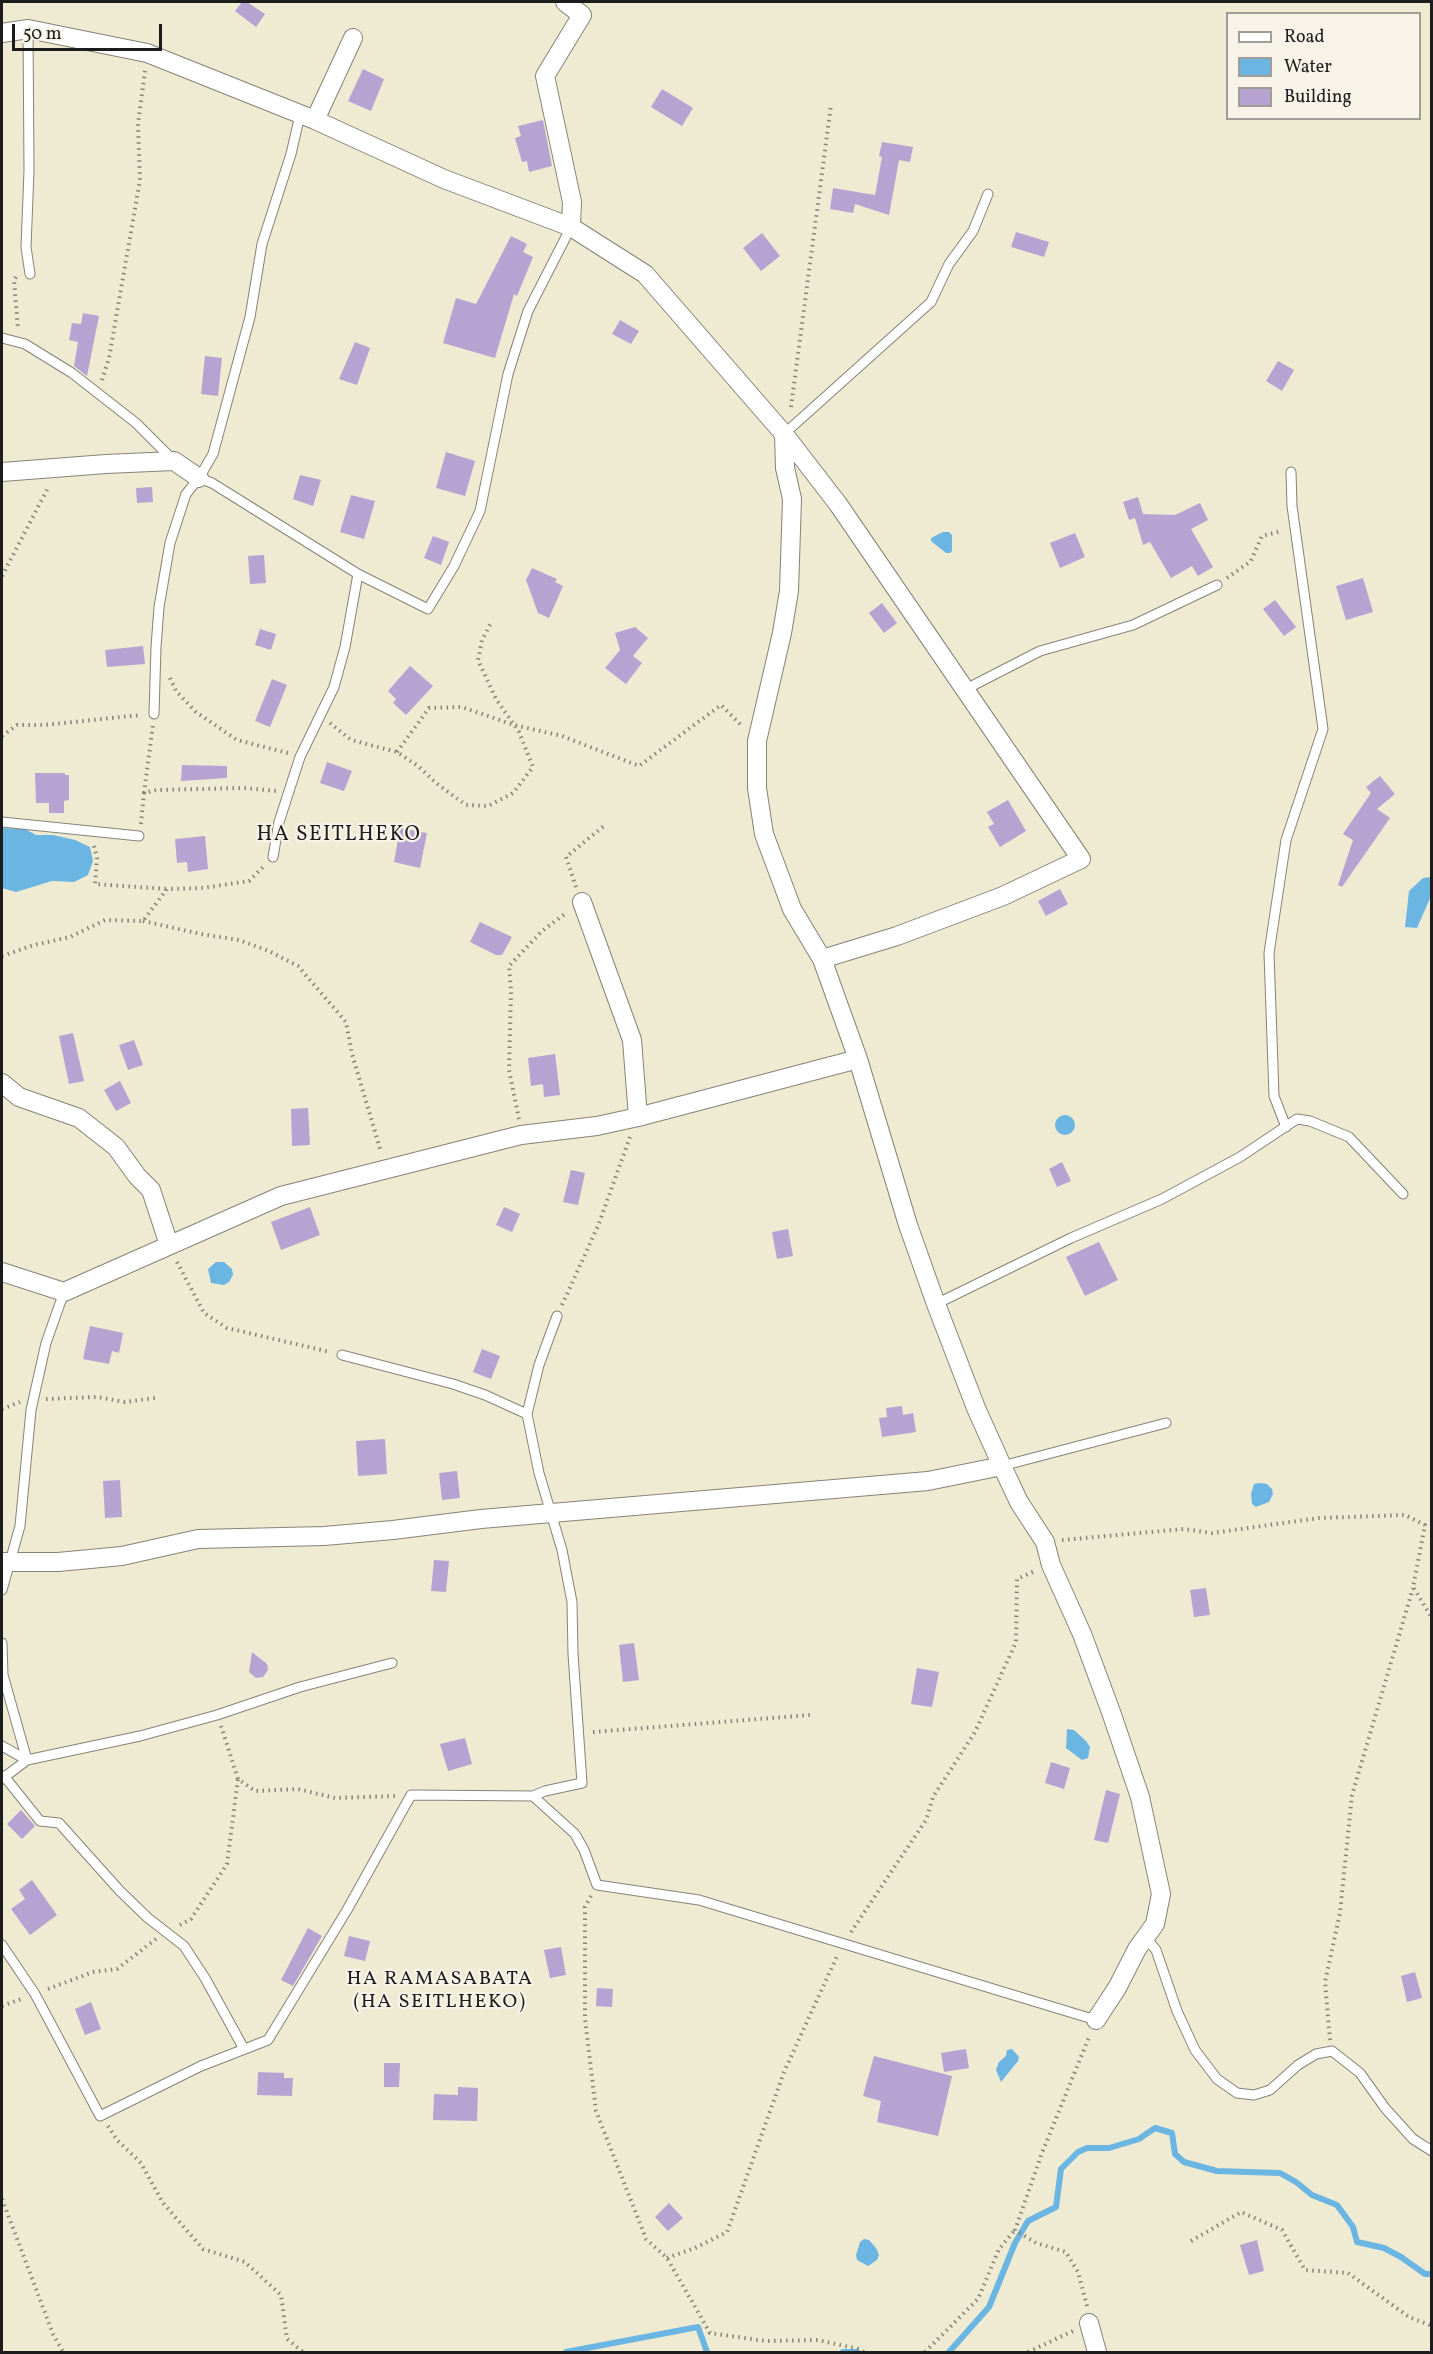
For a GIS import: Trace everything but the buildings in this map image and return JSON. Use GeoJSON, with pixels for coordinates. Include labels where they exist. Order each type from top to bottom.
{"type":"FeatureCollection","features":[{"type":"Feature","properties":{"kind":"street"},"geometry":{"type":"LineString","coordinates":[[566,2],[582,15],[545,76],[572,202],[571,227]]}},
{"type":"Feature","properties":{"kind":"street"},"geometry":{"type":"LineString","coordinates":[[2,33],[28,29],[147,54],[307,118],[444,179],[571,227],[645,274],[784,434],[838,504],[1081,859],[1004,896],[897,936],[822,959]]}},
{"type":"Feature","properties":{"kind":"street"},"geometry":{"type":"LineString","coordinates":[[307,118],[352,38]]}},
{"type":"Feature","properties":{"kind":"street"},"geometry":{"type":"LineString","coordinates":[[784,434],[785,468],[792,499],[789,591],[758,741],[757,788],[764,834],[792,909],[822,959],[858,1059],[908,1225],[976,1408],[1019,1502],[1045,1542],[1052,1565],[1082,1634],[1140,1797],[1161,1894],[1155,1924],[1132,1956],[1117,1988],[1096,2020]]}},
{"type":"Feature","properties":{"kind":"street"},"geometry":{"type":"LineString","coordinates":[[2,472],[174,461],[199,478]]}},
{"type":"Feature","properties":{"kind":"street"},"geometry":{"type":"LineString","coordinates":[[582,903],[632,1040],[638,1117]]}},
{"type":"Feature","properties":{"kind":"street"},"geometry":{"type":"LineString","coordinates":[[2,1272],[64,1292],[281,1196],[521,1135],[597,1126],[638,1117],[858,1059]]}},
{"type":"Feature","properties":{"kind":"street"},"geometry":{"type":"LineString","coordinates":[[2,1083],[19,1097],[79,1118],[116,1147],[137,1176],[151,1190],[169,1245]]}},
{"type":"Feature","properties":{"kind":"street"},"geometry":{"type":"LineString","coordinates":[[6,1562],[58,1562],[122,1556],[198,1539],[324,1536],[551,1513],[928,1481],[1002,1466]]}},
{"type":"Feature","properties":{"kind":"street"},"geometry":{"type":"LineString","coordinates":[[1089,2323],[1097,2352]]}},
{"type":"Feature","properties":{"kind":"lane"},"geometry":{"type":"LineString","coordinates":[[28,29],[28,260],[30,274]]}},
{"type":"Feature","properties":{"kind":"lane"},"geometry":{"type":"LineString","coordinates":[[154,714],[159,607],[170,543],[186,494],[199,478],[213,454],[250,317],[262,244],[291,154],[307,118]]}},
{"type":"Feature","properties":{"kind":"lane"},"geometry":{"type":"LineString","coordinates":[[784,434],[931,302],[949,264],[973,231],[988,194]]}},
{"type":"Feature","properties":{"kind":"lane"},"geometry":{"type":"LineString","coordinates":[[199,478],[212,483],[358,574],[428,609],[454,566],[480,511],[508,374],[528,311],[571,227]]}},
{"type":"Feature","properties":{"kind":"lane"},"geometry":{"type":"LineString","coordinates":[[2,338],[25,344],[99,392],[136,423],[174,461]]}},
{"type":"Feature","properties":{"kind":"lane"},"geometry":{"type":"LineString","coordinates":[[1286,1127],[1274,1096],[1269,952],[1286,840],[1323,729],[1294,529],[1291,472]]}},
{"type":"Feature","properties":{"kind":"lane"},"geometry":{"type":"LineString","coordinates":[[273,858],[279,822],[300,757],[337,677],[345,647],[358,574]]}},
{"type":"Feature","properties":{"kind":"lane"},"geometry":{"type":"LineString","coordinates":[[966,689],[1040,651],[1133,625],[1217,585]]}},
{"type":"Feature","properties":{"kind":"lane"},"geometry":{"type":"LineString","coordinates":[[2,822],[139,836]]}},
{"type":"Feature","properties":{"kind":"lane"},"geometry":{"type":"LineString","coordinates":[[936,1304],[1051,1248],[1162,1199],[1240,1157],[1297,1119],[1310,1121],[1349,1137],[1403,1194]]}},
{"type":"Feature","properties":{"kind":"lane"},"geometry":{"type":"LineString","coordinates":[[2,1590],[6,1562],[20,1526],[31,1410],[46,1344],[64,1292]]}},
{"type":"Feature","properties":{"kind":"lane"},"geometry":{"type":"LineString","coordinates":[[2,1945],[35,1994],[100,2116],[201,2066],[268,2040],[347,1910],[411,1795],[533,1796],[582,1783],[573,1654],[572,1602],[562,1550],[538,1473],[527,1414],[539,1365],[557,1317]]}},
{"type":"Feature","properties":{"kind":"lane"},"geometry":{"type":"LineString","coordinates":[[342,1354],[453,1384],[485,1395],[527,1414]]}},
{"type":"Feature","properties":{"kind":"lane"},"geometry":{"type":"LineString","coordinates":[[1002,1466],[1166,1424]]}},
{"type":"Feature","properties":{"kind":"lane"},"geometry":{"type":"LineString","coordinates":[[2,1643],[3,1675],[27,1760]]}},
{"type":"Feature","properties":{"kind":"lane"},"geometry":{"type":"LineString","coordinates":[[244,2049],[184,1946],[120,1891],[59,1822],[40,1821],[3,1778],[27,1760],[140,1736],[392,1663]]}},
{"type":"Feature","properties":{"kind":"lane"},"geometry":{"type":"LineString","coordinates":[[2,1746],[27,1760]]}},
{"type":"Feature","properties":{"kind":"lane"},"geometry":{"type":"LineString","coordinates":[[533,1796],[575,1834],[584,1850],[597,1885],[699,1900],[1096,2020]]}},
{"type":"Feature","properties":{"kind":"lane"},"geometry":{"type":"LineString","coordinates":[[1146,1938],[1156,1950],[1177,2011],[1196,2050],[1217,2079],[1236,2093],[1254,2095],[1270,2090],[1298,2065],[1316,2054],[1332,2051],[1360,2073],[1385,2108],[1413,2139],[1431,2151]]}},
{"type":"Feature","properties":{"kind":"path"},"geometry":{"type":"LineString","coordinates":[[99,392],[110,358],[140,180],[138,124],[147,54]]}},
{"type":"Feature","properties":{"kind":"path"},"geometry":{"type":"LineString","coordinates":[[784,434],[793,402],[831,105]]}},
{"type":"Feature","properties":{"kind":"path"},"geometry":{"type":"LineString","coordinates":[[19,342],[14,280],[28,260]]}},
{"type":"Feature","properties":{"kind":"path"},"geometry":{"type":"LineString","coordinates":[[2,576],[57,468]]}},
{"type":"Feature","properties":{"kind":"path"},"geometry":{"type":"LineString","coordinates":[[1217,585],[1251,561],[1263,536],[1294,529]]}},
{"type":"Feature","properties":{"kind":"path"},"geometry":{"type":"LineString","coordinates":[[320,716],[351,740],[396,752],[418,766],[436,783],[466,805],[488,806],[513,793],[533,767],[513,724],[496,699],[478,660],[482,640],[492,621]]}},
{"type":"Feature","properties":{"kind":"path"},"geometry":{"type":"LineString","coordinates":[[156,647],[176,691],[196,712],[237,740],[300,757]]}},
{"type":"Feature","properties":{"kind":"path"},"geometry":{"type":"LineString","coordinates":[[396,752],[429,708],[462,707],[513,724],[562,735],[639,766],[721,705],[758,741]]}},
{"type":"Feature","properties":{"kind":"path"},"geometry":{"type":"LineString","coordinates":[[2,736],[17,725],[44,725],[104,717],[154,714],[139,836]]}},
{"type":"Feature","properties":{"kind":"path"},"geometry":{"type":"LineString","coordinates":[[144,793],[177,788],[244,788],[289,792]]}},
{"type":"Feature","properties":{"kind":"path"},"geometry":{"type":"LineString","coordinates":[[521,1135],[509,1070],[512,990],[509,966],[542,931],[582,903],[566,857],[605,825]]}},
{"type":"Feature","properties":{"kind":"path"},"geometry":{"type":"LineString","coordinates":[[91,830],[97,858],[95,884],[167,889],[203,888],[249,881],[273,858]]}},
{"type":"Feature","properties":{"kind":"path"},"geometry":{"type":"LineString","coordinates":[[143,921],[167,889]]}},
{"type":"Feature","properties":{"kind":"path"},"geometry":{"type":"LineString","coordinates":[[2,956],[34,945],[70,937],[105,920],[143,921],[239,940],[269,951],[298,966],[346,1022],[352,1054],[386,1170]]}},
{"type":"Feature","properties":{"kind":"path"},"geometry":{"type":"LineString","coordinates":[[557,1317],[598,1226],[638,1117]]}},
{"type":"Feature","properties":{"kind":"path"},"geometry":{"type":"LineString","coordinates":[[169,1245],[204,1313],[227,1328],[342,1354]]}},
{"type":"Feature","properties":{"kind":"path"},"geometry":{"type":"LineString","coordinates":[[2,1409],[18,1402],[34,1400],[97,1397],[125,1402],[155,1398]]}},
{"type":"Feature","properties":{"kind":"path"},"geometry":{"type":"LineString","coordinates":[[1045,1542],[1184,1529],[1212,1533],[1319,1518],[1406,1515],[1425,1525],[1413,1587],[1352,1795],[1340,1913],[1325,1982],[1327,2025],[1332,2051]]}},
{"type":"Feature","properties":{"kind":"path"},"geometry":{"type":"LineString","coordinates":[[667,2258],[695,2248],[727,2232],[784,2072],[844,1942],[926,1820],[933,1797],[975,1732],[1016,1642],[1017,1579],[1052,1565]]}},
{"type":"Feature","properties":{"kind":"path"},"geometry":{"type":"LineString","coordinates":[[1413,1587],[1431,1618]]}},
{"type":"Feature","properties":{"kind":"path"},"geometry":{"type":"LineString","coordinates":[[2,2006],[93,1972],[117,1969],[156,1939],[191,1919],[227,1864],[238,1779],[217,1715]]}},
{"type":"Feature","properties":{"kind":"path"},"geometry":{"type":"LineString","coordinates":[[580,1736],[597,1730],[687,1726],[810,1715]]}},
{"type":"Feature","properties":{"kind":"path"},"geometry":{"type":"LineString","coordinates":[[238,1779],[255,1791],[298,1789],[335,1798],[411,1795]]}},
{"type":"Feature","properties":{"kind":"path"},"geometry":{"type":"LineString","coordinates":[[597,1885],[585,1907],[585,2019],[596,2111],[646,2239],[667,2258],[710,2333],[765,2341],[819,2340],[864,2352]]}},
{"type":"Feature","properties":{"kind":"path"},"geometry":{"type":"LineString","coordinates":[[926,2352],[978,2299],[999,2249],[1015,2230],[1042,2152],[1096,2020]]}},
{"type":"Feature","properties":{"kind":"path"},"geometry":{"type":"LineString","coordinates":[[100,2116],[117,2140],[141,2163],[162,2203],[202,2249],[245,2262],[281,2295],[287,2339],[303,2352]]}},
{"type":"Feature","properties":{"kind":"path"},"geometry":{"type":"LineString","coordinates":[[2,2199],[53,2334],[63,2352]]}},
{"type":"Feature","properties":{"kind":"path"},"geometry":{"type":"LineString","coordinates":[[1191,2241],[1241,2212],[1282,2230],[1305,2270],[1348,2273],[1409,2317],[1431,2326]]}},
{"type":"Feature","properties":{"kind":"path"},"geometry":{"type":"LineString","coordinates":[[1015,2230],[1036,2243],[1066,2252],[1078,2272],[1086,2297],[1089,2323],[1028,2352]]}},
{"type":"Feature","properties":{"kind":"water"},"geometry":{"type":"Polygon","coordinates":[[[943,532],[949,532],[952,535],[950,553],[946,553],[931,541],[931,538],[943,532]]]}},
{"type":"Feature","properties":{"kind":"water"},"geometry":{"type":"Polygon","coordinates":[[[2,828],[25,829],[36,835],[53,835],[75,840],[90,847],[93,861],[88,875],[74,882],[52,881],[16,892],[2,888],[2,828]]]}},
{"type":"Feature","properties":{"kind":"water"},"geometry":{"type":"Polygon","coordinates":[[[1431,877],[1431,896],[1417,928],[1405,927],[1409,891],[1423,878],[1431,877]]]}},
{"type":"Feature","properties":{"kind":"water"},"geometry":{"type":"Polygon","coordinates":[[[1061,1115],[1069,1115],[1075,1121],[1075,1129],[1069,1135],[1061,1135],[1055,1129],[1055,1121],[1061,1115]]]}},
{"type":"Feature","properties":{"kind":"water"},"geometry":{"type":"Polygon","coordinates":[[[216,1262],[224,1262],[232,1269],[233,1275],[224,1285],[211,1283],[208,1269],[216,1262]]]}},
{"type":"Feature","properties":{"kind":"water"},"geometry":{"type":"Polygon","coordinates":[[[1254,1484],[1267,1484],[1273,1494],[1269,1502],[1256,1507],[1252,1504],[1251,1494],[1254,1484]]]}},
{"type":"Feature","properties":{"kind":"water"},"geometry":{"type":"Polygon","coordinates":[[[1067,1729],[1074,1730],[1086,1741],[1090,1747],[1088,1758],[1082,1760],[1066,1748],[1067,1729]]]}},
{"type":"Feature","properties":{"kind":"water"},"geometry":{"type":"Polygon","coordinates":[[[1012,2049],[1019,2057],[1018,2061],[1001,2082],[996,2070],[999,2062],[1006,2056],[1007,2050],[1012,2049]]]}},
{"type":"Feature","properties":{"kind":"water"},"geometry":{"type":"Polygon","coordinates":[[[864,2239],[869,2240],[879,2255],[877,2260],[868,2266],[857,2260],[856,2255],[860,2242],[864,2239]]]}},
{"type":"Feature","properties":{"kind":"waterway"},"geometry":{"type":"LineString","coordinates":[[949,2352],[989,2307],[1015,2243],[1028,2221],[1056,2207],[1061,2169],[1078,2152],[1087,2148],[1109,2148],[1139,2139],[1155,2128],[1172,2133],[1175,2154],[1184,2162],[1217,2171],[1280,2173],[1312,2195],[1337,2205],[1353,2227],[1357,2242],[1384,2248],[1425,2274],[1432,2274]]}},
{"type":"Feature","properties":{"kind":"waterway"},"geometry":{"type":"LineString","coordinates":[[566,2352],[698,2327],[707,2352]]}},
{"type":"Feature","properties":{"kind":"waterway"},"geometry":{"type":"LineString","coordinates":[[843,2352],[857,2352]]}},
{"type":"Feature","properties":{"kind":"district","name":"HA SEITLHEKO"},"geometry":{"type":"Point","coordinates":[339,836]}},
{"type":"Feature","properties":{"kind":"district","name":"HA RAMASABATA (HA SEITLHEKO)"},"geometry":{"type":"Point","coordinates":[440,1992]}}]}
